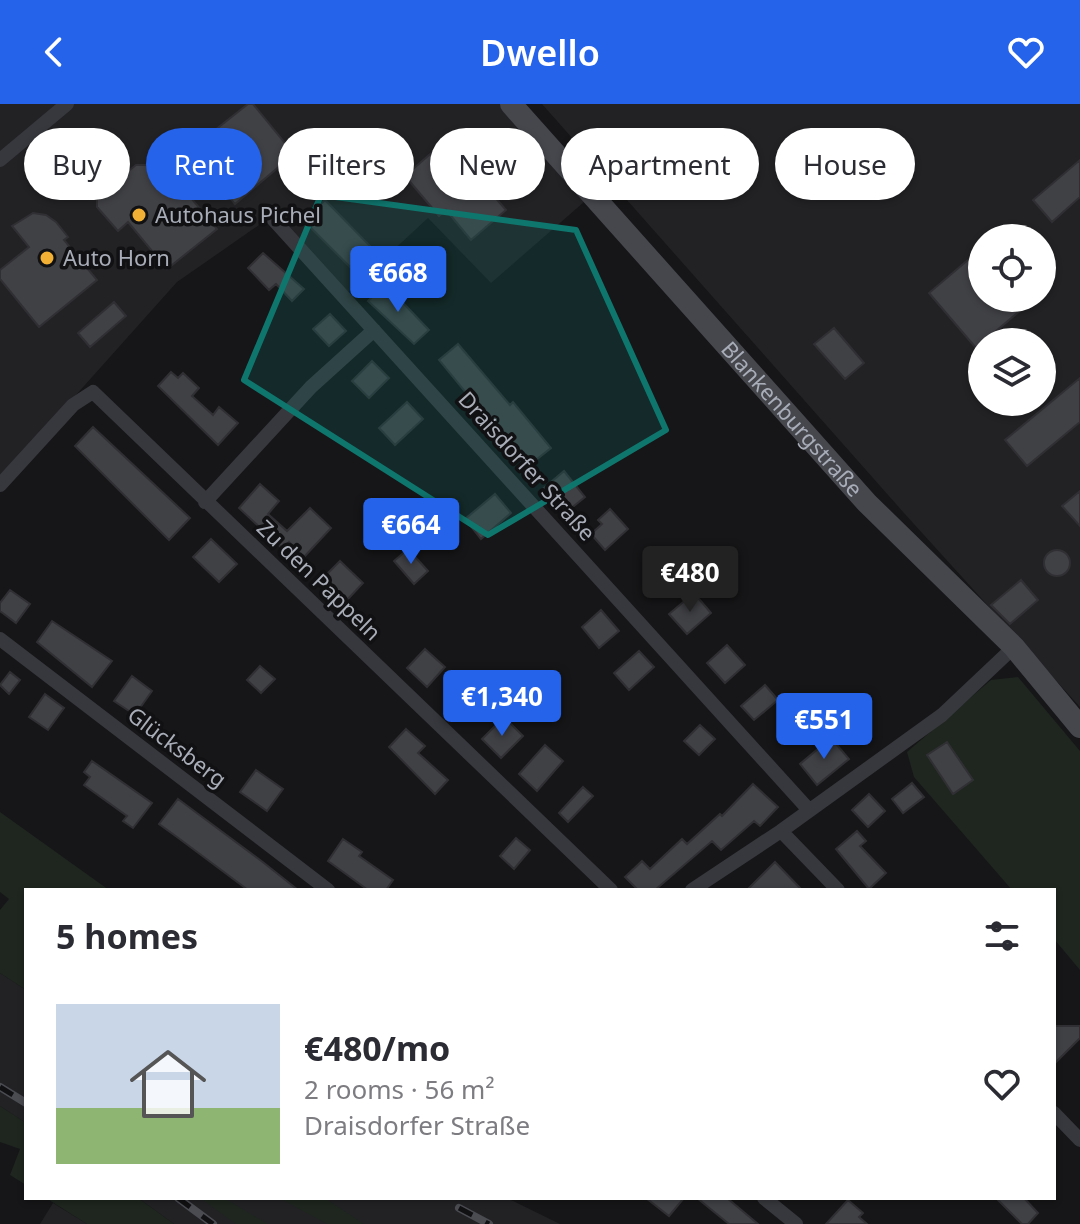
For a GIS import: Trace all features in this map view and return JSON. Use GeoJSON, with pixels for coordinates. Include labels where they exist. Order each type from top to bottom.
{"type":"FeatureCollection","features":[{"type":"Feature","properties":{"kind":"main road","name":"Blankenburgstraße"},"geometry":{"type":"LineString","coordinates":[[511,104],[867,503],[1014,647],[1080,727]]}},
{"type":"Feature","properties":{"kind":"street"},"geometry":{"type":"LineString","coordinates":[[0,160],[67,104]]}},
{"type":"Feature","properties":{"kind":"street","name":"Draisdorfer Straße"},"geometry":{"type":"LineString","coordinates":[[273,219],[809,810]]}},
{"type":"Feature","properties":{"kind":"street"},"geometry":{"type":"LineString","coordinates":[[205,502],[311,387],[374,330]]}},
{"type":"Feature","properties":{"kind":"street","name":"Zu den Pappeln"},"geometry":{"type":"LineString","coordinates":[[0,485],[73,405],[93,392],[609,888]]}},
{"type":"Feature","properties":{"kind":"street","name":"Glücksberg"},"geometry":{"type":"LineString","coordinates":[[0,639],[325,888]]}},
{"type":"Feature","properties":{"kind":"street"},"geometry":{"type":"LineString","coordinates":[[695,888],[781,831],[942,715],[1014,647]]}},
{"type":"Feature","properties":{"kind":"street"},"geometry":{"type":"LineString","coordinates":[[781,831],[836,888]]}},
{"type":"Feature","properties":{"kind":"street"},"geometry":{"type":"LineString","coordinates":[[1056,1115],[1080,1140]]}},
{"type":"Feature","properties":{"kind":"street"},"geometry":{"type":"LineString","coordinates":[[766,1200],[796,1224]]}},
{"type":"Feature","properties":{"kind":"highlighted area"},"geometry":{"type":"Polygon","coordinates":[[[321,195],[576,230],[666,430],[488,535],[244,380],[321,195]]]}},
{"type":"Feature","properties":{"kind":"shaded area"},"geometry":{"type":"Polygon","coordinates":[[[0,104],[500,104],[521,128],[430,128],[430,200],[545,200],[545,156],[561,175],[561,200],[584,202],[491,283],[428,218],[348,292],[272,216],[177,282],[0,480],[0,104]]]}},
{"type":"Feature","properties":{"kind":"shaded area"},"geometry":{"type":"Polygon","coordinates":[[[542,104],[1080,104],[1080,707],[627,200],[759,200],[759,128],[563,128],[542,104]]]}},
{"type":"Feature","properties":{"kind":"shaded area"},"geometry":{"type":"Polygon","coordinates":[[[1018,677],[1080,751],[1080,970],[1056,941],[1056,888],[1010,888],[914,777],[907,752],[991,680],[1018,677]]]}},
{"type":"Feature","properties":{"kind":"shaded area"},"geometry":{"type":"Polygon","coordinates":[[[0,812],[106,888],[24,888],[24,989],[0,973],[0,910],[9,899],[0,892],[0,812]]]}},
{"type":"Feature","properties":{"kind":"shaded area"},"geometry":{"type":"Polygon","coordinates":[[[0,973],[24,989],[24,1122],[0,1106],[0,973]]]}},
{"type":"Feature","properties":{"kind":"shaded area"},"geometry":{"type":"Polygon","coordinates":[[[0,1106],[24,1122],[24,1184],[10,1175],[20,1149],[0,1142],[0,1106]]]}},
{"type":"Feature","properties":{"kind":"shaded area"},"geometry":{"type":"Polygon","coordinates":[[[49,1200],[141,1200],[174,1224],[87,1224],[49,1200]]]}},
{"type":"Feature","properties":{"kind":"shaded area"},"geometry":{"type":"Polygon","coordinates":[[[141,1200],[511,1200],[560,1224],[174,1224],[141,1200]]]}},
{"type":"Feature","properties":{"kind":"shaded area"},"geometry":{"type":"Polygon","coordinates":[[[203,1200],[227,1200],[268,1224],[236,1224],[203,1200]]]}},
{"type":"Feature","properties":{"kind":"shaded area"},"geometry":{"type":"Polygon","coordinates":[[[283,1200],[328,1200],[364,1224],[327,1224],[283,1200]]]}},
{"type":"Feature","properties":{"kind":"shaded area"},"geometry":{"type":"Polygon","coordinates":[[[53,1203],[87,1224],[40,1224],[53,1203]]]}},
{"type":"Feature","properties":{"kind":"building"},"geometry":{"type":"Polygon","coordinates":[[[248,104],[253,104],[278,134],[278,168],[262,181],[262,128],[218,128],[248,104]]]}},
{"type":"Feature","properties":{"kind":"building"},"geometry":{"type":"Polygon","coordinates":[[[430,154],[430,200],[497,200],[506,210],[471,240],[446,210],[439,216],[414,187],[414,168],[430,154]]]}},
{"type":"Feature","properties":{"kind":"building"},"geometry":{"type":"Polygon","coordinates":[[[1080,160],[1080,197],[1052,222],[1033,200],[1080,160]]]}},
{"type":"Feature","properties":{"kind":"building","name":"Autohaus Pichel"},"geometry":{"type":"Polygon","coordinates":[[[136,165],[146,165],[146,200],[193,200],[217,229],[167,269],[128,222],[118,231],[97,207],[97,200],[130,200],[130,170],[136,165]]]}},
{"type":"Feature","properties":{"kind":"building"},"geometry":{"type":"Polygon","coordinates":[[[325,200],[371,247],[350,267],[304,221],[325,200]]]}},
{"type":"Feature","properties":{"kind":"building","name":"Auto Horn"},"geometry":{"type":"Polygon","coordinates":[[[33,213],[46,215],[56,222],[68,237],[64,240],[97,280],[39,327],[0,279],[0,270],[29,247],[12,226],[33,213]]]}},
{"type":"Feature","properties":{"kind":"building"},"geometry":{"type":"Polygon","coordinates":[[[263,253],[304,289],[292,301],[276,284],[269,290],[248,268],[263,253]]]}},
{"type":"Feature","properties":{"kind":"building"},"geometry":{"type":"Polygon","coordinates":[[[968,260],[968,312],[1018,312],[1000,328],[968,328],[968,339],[929,293],[968,260]]]}},
{"type":"Feature","properties":{"kind":"building"},"geometry":{"type":"Polygon","coordinates":[[[385,284],[429,330],[414,344],[368,301],[385,284]]]}},
{"type":"Feature","properties":{"kind":"building"},"geometry":{"type":"Polygon","coordinates":[[[114,302],[126,316],[90,347],[78,333],[114,302]]]}},
{"type":"Feature","properties":{"kind":"building"},"geometry":{"type":"Polygon","coordinates":[[[330,314],[346,331],[329,346],[313,329],[330,314]]]}},
{"type":"Feature","properties":{"kind":"building"},"geometry":{"type":"Polygon","coordinates":[[[834,328],[864,363],[845,379],[814,344],[834,328]]]}},
{"type":"Feature","properties":{"kind":"building"},"geometry":{"type":"Polygon","coordinates":[[[458,344],[551,448],[527,467],[439,360],[458,344]]]}},
{"type":"Feature","properties":{"kind":"building"},"geometry":{"type":"Polygon","coordinates":[[[372,361],[389,378],[369,398],[352,381],[372,361]]]}},
{"type":"Feature","properties":{"kind":"building"},"geometry":{"type":"Polygon","coordinates":[[[171,372],[178,378],[183,373],[199,388],[192,396],[213,415],[219,407],[238,423],[218,445],[158,386],[171,372]]]}},
{"type":"Feature","properties":{"kind":"building"},"geometry":{"type":"Polygon","coordinates":[[[1080,378],[1080,422],[1027,466],[1005,440],[1034,416],[1056,416],[1056,398],[1080,378]]]}},
{"type":"Feature","properties":{"kind":"building"},"geometry":{"type":"Polygon","coordinates":[[[407,402],[423,419],[395,445],[379,428],[407,402]]]}},
{"type":"Feature","properties":{"kind":"building"},"geometry":{"type":"Polygon","coordinates":[[[93,427],[190,518],[169,540],[75,446],[93,427]]]}},
{"type":"Feature","properties":{"kind":"building"},"geometry":{"type":"Polygon","coordinates":[[[564,471],[585,497],[564,514],[544,488],[564,471]]]}},
{"type":"Feature","properties":{"kind":"building"},"geometry":{"type":"Polygon","coordinates":[[[260,484],[279,501],[268,514],[287,531],[310,508],[331,528],[304,557],[289,542],[283,549],[239,508],[260,484]]]}},
{"type":"Feature","properties":{"kind":"building"},"geometry":{"type":"Polygon","coordinates":[[[1080,491],[1080,526],[1062,506],[1080,491]]]}},
{"type":"Feature","properties":{"kind":"building"},"geometry":{"type":"Polygon","coordinates":[[[495,494],[511,513],[481,539],[465,519],[495,494]]]}},
{"type":"Feature","properties":{"kind":"building"},"geometry":{"type":"Polygon","coordinates":[[[610,509],[628,529],[605,550],[591,534],[602,524],[598,520],[610,509]]]}},
{"type":"Feature","properties":{"kind":"building"},"geometry":{"type":"Polygon","coordinates":[[[211,539],[237,564],[219,582],[193,557],[211,539]]]}},
{"type":"Feature","properties":{"kind":"building"},"geometry":{"type":"Polygon","coordinates":[[[408,549],[428,571],[414,584],[394,561],[408,549]]]}},
{"type":"Feature","properties":{"kind":"building"},"geometry":{"type":"Polygon","coordinates":[[[1057,550],[1066,554],[1070,563],[1066,572],[1057,576],[1048,572],[1044,563],[1048,554],[1057,550]]]}},
{"type":"Feature","properties":{"kind":"building"},"geometry":{"type":"Polygon","coordinates":[[[340,561],[363,583],[346,601],[322,579],[340,561]]]}},
{"type":"Feature","properties":{"kind":"building"},"geometry":{"type":"Polygon","coordinates":[[[1021,580],[1038,600],[1010,624],[991,605],[1021,580]]]}},
{"type":"Feature","properties":{"kind":"building"},"geometry":{"type":"Polygon","coordinates":[[[10,590],[30,604],[16,623],[0,611],[0,603],[10,590]]]}},
{"type":"Feature","properties":{"kind":"building"},"geometry":{"type":"Polygon","coordinates":[[[694,593],[711,613],[687,634],[669,614],[694,593]]]}},
{"type":"Feature","properties":{"kind":"building"},"geometry":{"type":"Polygon","coordinates":[[[601,610],[619,631],[599,648],[582,627],[601,610]]]}},
{"type":"Feature","properties":{"kind":"building"},"geometry":{"type":"Polygon","coordinates":[[[52,621],[112,661],[92,687],[37,642],[52,621]]]}},
{"type":"Feature","properties":{"kind":"building"},"geometry":{"type":"Polygon","coordinates":[[[727,645],[745,665],[725,683],[707,663],[727,645]]]}},
{"type":"Feature","properties":{"kind":"building"},"geometry":{"type":"Polygon","coordinates":[[[425,649],[445,667],[427,687],[407,668],[425,649]]]}},
{"type":"Feature","properties":{"kind":"building"},"geometry":{"type":"Polygon","coordinates":[[[639,651],[654,667],[629,690],[614,673],[639,651]]]}},
{"type":"Feature","properties":{"kind":"building"},"geometry":{"type":"Polygon","coordinates":[[[260,666],[275,679],[261,693],[247,680],[260,666]]]}},
{"type":"Feature","properties":{"kind":"building"},"geometry":{"type":"Polygon","coordinates":[[[10,672],[20,680],[9,694],[0,685],[10,672]]]}},
{"type":"Feature","properties":{"kind":"building"},"geometry":{"type":"Polygon","coordinates":[[[132,676],[152,691],[135,715],[114,701],[132,676]]]}},
{"type":"Feature","properties":{"kind":"building"},"geometry":{"type":"Polygon","coordinates":[[[765,685],[778,700],[754,720],[741,706],[765,685]]]}},
{"type":"Feature","properties":{"kind":"building"},"geometry":{"type":"Polygon","coordinates":[[[45,694],[64,708],[48,730],[29,717],[45,694]]]}},
{"type":"Feature","properties":{"kind":"building"},"geometry":{"type":"Polygon","coordinates":[[[504,717],[523,736],[501,758],[482,739],[504,717]]]}},
{"type":"Feature","properties":{"kind":"building"},"geometry":{"type":"Polygon","coordinates":[[[700,725],[715,739],[699,755],[684,741],[700,725]]]}},
{"type":"Feature","properties":{"kind":"building"},"geometry":{"type":"Polygon","coordinates":[[[406,729],[425,746],[418,753],[448,780],[435,794],[389,747],[406,729]]]}},
{"type":"Feature","properties":{"kind":"building"},"geometry":{"type":"Polygon","coordinates":[[[831,738],[849,759],[817,785],[800,764],[831,738]]]}},
{"type":"Feature","properties":{"kind":"building"},"geometry":{"type":"Polygon","coordinates":[[[947,742],[973,780],[953,794],[927,755],[947,742]]]}},
{"type":"Feature","properties":{"kind":"building"},"geometry":{"type":"Polygon","coordinates":[[[545,745],[563,761],[537,791],[519,774],[545,745]]]}},
{"type":"Feature","properties":{"kind":"building"},"geometry":{"type":"Polygon","coordinates":[[[92,761],[152,803],[133,828],[123,821],[127,816],[84,785],[90,777],[84,772],[92,761]]]}},
{"type":"Feature","properties":{"kind":"building"},"geometry":{"type":"Polygon","coordinates":[[[256,770],[283,789],[267,811],[240,792],[256,770]]]}},
{"type":"Feature","properties":{"kind":"building"},"geometry":{"type":"Polygon","coordinates":[[[912,783],[924,797],[903,813],[892,799],[912,783]]]}},
{"type":"Feature","properties":{"kind":"building"},"geometry":{"type":"Polygon","coordinates":[[[753,784],[778,807],[760,826],[754,821],[721,850],[712,841],[657,888],[636,888],[625,877],[642,861],[650,869],[682,839],[687,844],[720,814],[722,816],[753,784]]]}},
{"type":"Feature","properties":{"kind":"building"},"geometry":{"type":"Polygon","coordinates":[[[583,787],[593,796],[568,822],[559,813],[583,787]]]}},
{"type":"Feature","properties":{"kind":"building"},"geometry":{"type":"Polygon","coordinates":[[[869,794],[885,811],[868,827],[852,810],[869,794]]]}},
{"type":"Feature","properties":{"kind":"building"},"geometry":{"type":"Polygon","coordinates":[[[178,799],[295,888],[245,888],[159,824],[178,799]]]}},
{"type":"Feature","properties":{"kind":"building"},"geometry":{"type":"Polygon","coordinates":[[[857,831],[866,841],[860,846],[886,873],[868,888],[836,849],[857,831]]]}},
{"type":"Feature","properties":{"kind":"building"},"geometry":{"type":"Polygon","coordinates":[[[516,838],[530,850],[514,869],[500,856],[516,838]]]}},
{"type":"Feature","properties":{"kind":"building"},"geometry":{"type":"Polygon","coordinates":[[[343,839],[362,852],[359,856],[393,880],[387,888],[365,888],[328,861],[343,839]]]}},
{"type":"Feature","properties":{"kind":"building"},"geometry":{"type":"Polygon","coordinates":[[[775,862],[800,888],[749,888],[775,862]]]}},
{"type":"Feature","properties":{"kind":"building"},"geometry":{"type":"Polygon","coordinates":[[[1056,1026],[1080,1026],[1080,1038],[1056,1062],[1056,1026]]]}},
{"type":"Feature","properties":{"kind":"building"},"geometry":{"type":"Polygon","coordinates":[[[649,1200],[682,1200],[669,1216],[649,1200]]]}},
{"type":"Feature","properties":{"kind":"building"},"geometry":{"type":"Polygon","coordinates":[[[699,1200],[729,1200],[758,1224],[729,1224],[699,1200]]]}},
{"type":"Feature","properties":{"kind":"building"},"geometry":{"type":"Polygon","coordinates":[[[848,1200],[863,1213],[859,1217],[867,1224],[826,1224],[848,1200]]]}},
{"type":"Feature","properties":{"kind":"building"},"geometry":{"type":"Polygon","coordinates":[[[998,1200],[1026,1200],[1038,1213],[1028,1224],[1022,1224],[998,1200]]]}},
{"type":"Feature","properties":{"kind":"railway"},"geometry":{"type":"LineString","coordinates":[[0,1087],[24,1102]]}},
{"type":"Feature","properties":{"kind":"railway"},"geometry":{"type":"LineString","coordinates":[[181,1200],[213,1224]]}},
{"type":"Feature","properties":{"kind":"railway"},"geometry":{"type":"LineString","coordinates":[[459,1208],[489,1224]]}},
{"type":"Feature","properties":{"kind":"place","name":"Autohaus Pichel"},"geometry":{"type":"Point","coordinates":[139,215]}},
{"type":"Feature","properties":{"kind":"place","name":"Auto Horn"},"geometry":{"type":"Point","coordinates":[47,258]}}]}
